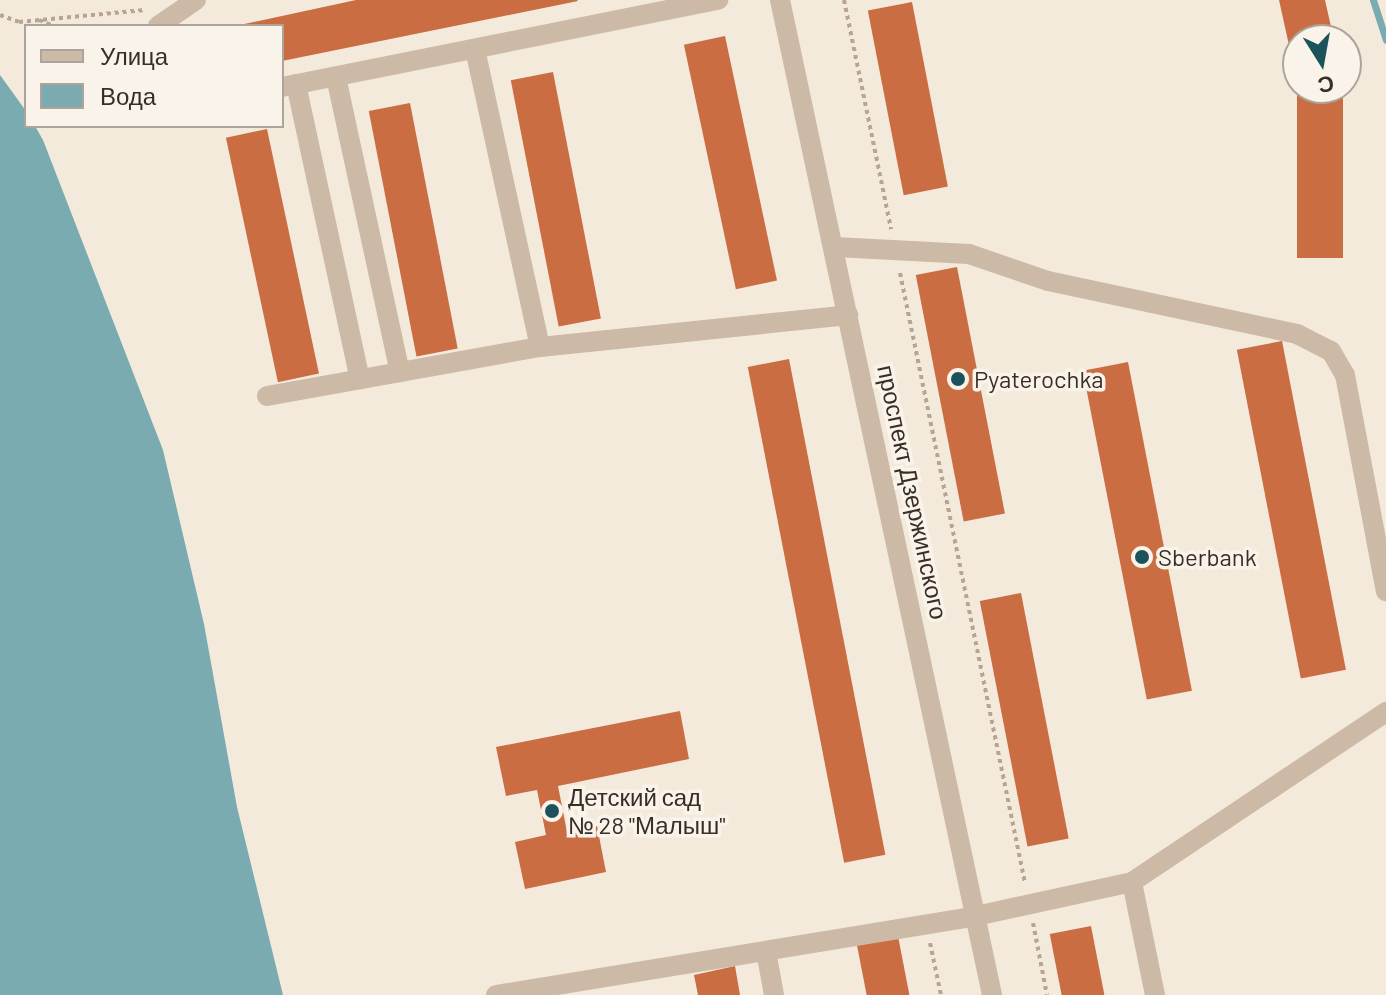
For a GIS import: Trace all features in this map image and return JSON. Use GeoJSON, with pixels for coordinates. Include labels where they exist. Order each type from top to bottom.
{"type":"FeatureCollection","features":[{"type":"Feature","properties":{"kind":"street"},"geometry":{"type":"LineString","coordinates":[[360,379],[289,86],[718,0]]}},
{"type":"Feature","properties":{"kind":"street","name":"проспект Дзержинского"},"geometry":{"type":"LineString","coordinates":[[780,0],[992,995]]}},
{"type":"Feature","properties":{"kind":"street"},"geometry":{"type":"LineString","coordinates":[[161,24],[187,4]]}},
{"type":"Feature","properties":{"kind":"street"},"geometry":{"type":"LineString","coordinates":[[475,49],[540,347]]}},
{"type":"Feature","properties":{"kind":"street"},"geometry":{"type":"LineString","coordinates":[[336,77],[400,372]]}},
{"type":"Feature","properties":{"kind":"street"},"geometry":{"type":"LineString","coordinates":[[835,247],[896,253],[969,254],[1048,281],[1297,334],[1331,351],[1345,375],[1386,591]]}},
{"type":"Feature","properties":{"kind":"street"},"geometry":{"type":"LineString","coordinates":[[267,396],[540,347],[848,315]]}},
{"type":"Feature","properties":{"kind":"street"},"geometry":{"type":"LineString","coordinates":[[496,995],[620,985],[766,951],[976,916],[1132,882],[1386,712]]}},
{"type":"Feature","properties":{"kind":"street"},"geometry":{"type":"LineString","coordinates":[[1132,882],[1155,995]]}},
{"type":"Feature","properties":{"kind":"street"},"geometry":{"type":"LineString","coordinates":[[766,951],[774,995]]}},
{"type":"Feature","properties":{"kind":"path"},"geometry":{"type":"LineString","coordinates":[[844,0],[1047,995]]}},
{"type":"Feature","properties":{"kind":"path"},"geometry":{"type":"LineString","coordinates":[[0,15],[19,22],[187,4]]}},
{"type":"Feature","properties":{"kind":"path"},"geometry":{"type":"LineString","coordinates":[[37,19],[49,24]]}},
{"type":"Feature","properties":{"kind":"path"},"geometry":{"type":"LineString","coordinates":[[927,924],[941,995]]}},
{"type":"Feature","properties":{"kind":"water"},"geometry":{"type":"Polygon","coordinates":[[[0,75],[24,108],[24,128],[36,128],[43,140],[163,450],[204,624],[237,807],[283,995],[0,995],[0,75]]]}},
{"type":"Feature","properties":{"kind":"building"},"geometry":{"type":"Polygon","coordinates":[[[356,0],[578,1],[284,61],[284,24],[244,24],[356,0]]]}},
{"type":"Feature","properties":{"kind":"building"},"geometry":{"type":"Polygon","coordinates":[[[1279,0],[1325,0],[1330,24],[1284,24],[1279,0]]]}},
{"type":"Feature","properties":{"kind":"building"},"geometry":{"type":"Polygon","coordinates":[[[912,2],[948,187],[904,195],[868,11],[912,2]]]}},
{"type":"Feature","properties":{"kind":"building"},"geometry":{"type":"Polygon","coordinates":[[[725,36],[777,281],[736,289],[684,45],[725,36]]]}},
{"type":"Feature","properties":{"kind":"building"},"geometry":{"type":"Polygon","coordinates":[[[553,72],[601,318],[559,327],[511,80],[553,72]]]}},
{"type":"Feature","properties":{"kind":"building"},"geometry":{"type":"Polygon","coordinates":[[[410,103],[458,348],[416,356],[369,111],[410,103]]]}},
{"type":"Feature","properties":{"kind":"building"},"geometry":{"type":"Polygon","coordinates":[[[1297,104],[1343,104],[1343,258],[1297,258],[1297,104]]]}},
{"type":"Feature","properties":{"kind":"building"},"geometry":{"type":"Polygon","coordinates":[[[267,129],[319,374],[278,382],[226,138],[267,129]]]}},
{"type":"Feature","properties":{"kind":"building"},"geometry":{"type":"Polygon","coordinates":[[[957,267],[1005,513],[964,521],[916,275],[957,267]]]}},
{"type":"Feature","properties":{"kind":"building"},"geometry":{"type":"Polygon","coordinates":[[[1282,341],[1346,670],[1301,679],[1237,350],[1282,341]]]}},
{"type":"Feature","properties":{"kind":"building"},"geometry":{"type":"Polygon","coordinates":[[[789,359],[885,855],[844,863],[748,367],[789,359]]]}},
{"type":"Feature","properties":{"kind":"building"},"geometry":{"type":"Polygon","coordinates":[[[1128,362],[1192,691],[1147,700],[1083,371],[1128,362]]]}},
{"type":"Feature","properties":{"kind":"building"},"geometry":{"type":"Polygon","coordinates":[[[1021,593],[1069,838],[1027,846],[980,601],[1021,593]]]}},
{"type":"Feature","properties":{"kind":"building","name":"Детский сад № 28 \"Малыш\""},"geometry":{"type":"Polygon","coordinates":[[[680,711],[689,759],[558,786],[567,832],[597,826],[606,872],[525,889],[515,842],[546,835],[537,790],[506,796],[496,747],[680,711]]]}},
{"type":"Feature","properties":{"kind":"building"},"geometry":{"type":"Polygon","coordinates":[[[1091,926],[1104,995],[1062,995],[1050,934],[1091,926]]]}},
{"type":"Feature","properties":{"kind":"building"},"geometry":{"type":"Polygon","coordinates":[[[897,931],[909,995],[867,995],[856,939],[897,931]]]}},
{"type":"Feature","properties":{"kind":"building"},"geometry":{"type":"Polygon","coordinates":[[[735,966],[740,995],[698,995],[694,975],[735,966]]]}},
{"type":"Feature","properties":{"kind":"waterway"},"geometry":{"type":"LineString","coordinates":[[1373,0],[1386,40]]}},
{"type":"Feature","properties":{"kind":"place","name":"Pyaterochka"},"geometry":{"type":"Point","coordinates":[958,379]}},
{"type":"Feature","properties":{"kind":"place","name":"Sberbank"},"geometry":{"type":"Point","coordinates":[1142,557]}},
{"type":"Feature","properties":{"kind":"place","name":"Детский сад № 28 \"Малыш\""},"geometry":{"type":"Point","coordinates":[552,811]}}]}
